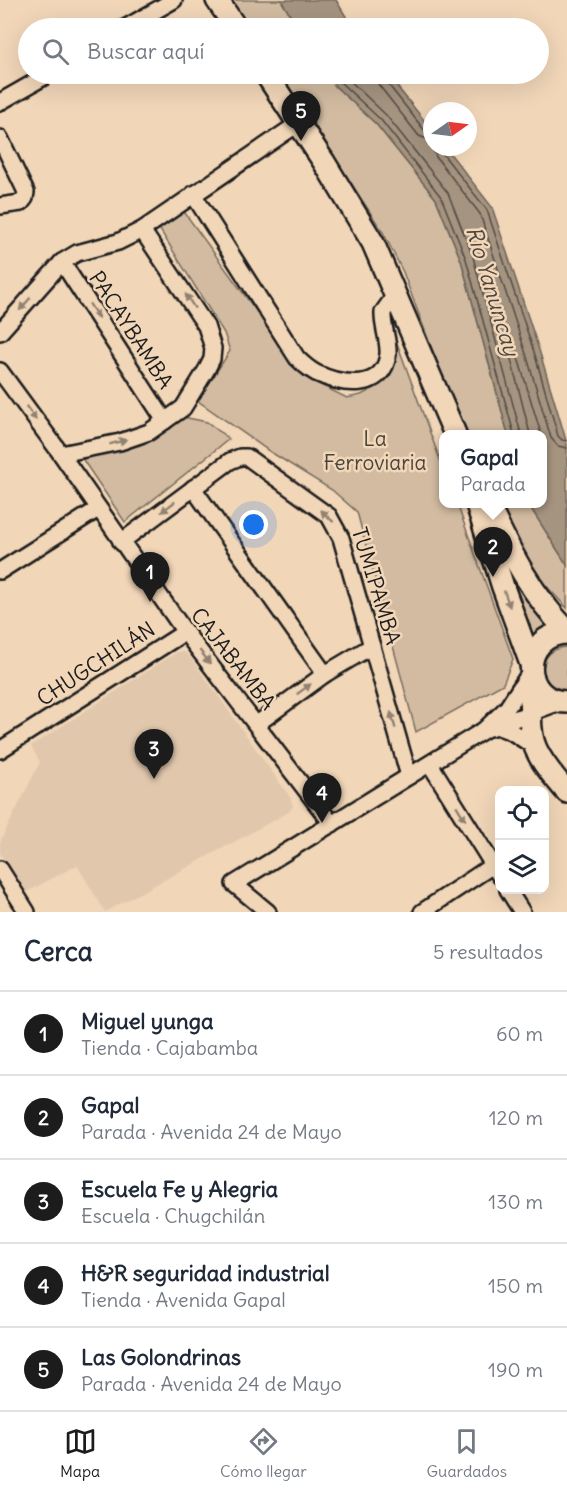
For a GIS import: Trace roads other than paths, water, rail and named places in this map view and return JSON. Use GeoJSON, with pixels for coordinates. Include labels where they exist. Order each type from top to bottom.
{"type":"FeatureCollection","features":[{"type":"Feature","properties":{"kind":"main road"},"geometry":{"type":"LineString","coordinates":[[217,0],[229,18]]}},
{"type":"Feature","properties":{"kind":"main road"},"geometry":{"type":"LineString","coordinates":[[273,84],[373,243],[452,430]]}},
{"type":"Feature","properties":{"kind":"main road"},"geometry":{"type":"LineString","coordinates":[[478,508],[503,588],[540,691],[546,696],[564,702]]}},
{"type":"Feature","properties":{"kind":"main road"},"geometry":{"type":"LineString","coordinates":[[489,508],[516,565],[551,615],[567,632],[544,641],[535,651],[530,712],[535,747],[567,792]]}},
{"type":"Feature","properties":{"kind":"street"},"geometry":{"type":"LineString","coordinates":[[142,18],[174,0]]}},
{"type":"Feature","properties":{"kind":"street"},"geometry":{"type":"LineString","coordinates":[[0,102],[32,84]]}},
{"type":"Feature","properties":{"kind":"street"},"geometry":{"type":"LineString","coordinates":[[0,332],[62,262],[77,253],[118,242],[142,230],[299,123]]}},
{"type":"Feature","properties":{"kind":"street"},"geometry":{"type":"LineString","coordinates":[[0,138],[26,192],[21,203],[0,207]]}},
{"type":"Feature","properties":{"kind":"street"},"geometry":{"type":"LineString","coordinates":[[193,194],[297,358],[315,372],[352,382],[367,382],[382,371],[388,350],[383,312],[396,294]]}},
{"type":"Feature","properties":{"kind":"street"},"geometry":{"type":"LineString","coordinates":[[61,454],[120,442],[149,432],[165,422],[183,408],[212,359],[213,348],[210,337],[194,306],[142,230]]}},
{"type":"Feature","properties":{"kind":"street","name":"PACAYBAMBA"},"geometry":{"type":"LineString","coordinates":[[62,262],[165,422]]}},
{"type":"Feature","properties":{"kind":"street","name":"CAJABAMBA"},"geometry":{"type":"LineString","coordinates":[[0,371],[185,632],[332,824]]}},
{"type":"Feature","properties":{"kind":"street","name":"TUMIPAMBA"},"geometry":{"type":"LineString","coordinates":[[121,542],[235,458],[247,457],[329,516],[341,538],[409,776]]}},
{"type":"Feature","properties":{"kind":"street"},"geometry":{"type":"LineString","coordinates":[[192,488],[325,674]]}},
{"type":"Feature","properties":{"kind":"street"},"geometry":{"type":"LineString","coordinates":[[0,570],[98,509]]}},
{"type":"Feature","properties":{"kind":"street","name":"CHUGCHILÁN"},"geometry":{"type":"LineString","coordinates":[[0,750],[185,632]]}},
{"type":"Feature","properties":{"kind":"street"},"geometry":{"type":"LineString","coordinates":[[257,724],[325,674],[372,646]]}},
{"type":"Feature","properties":{"kind":"street"},"geometry":{"type":"LineString","coordinates":[[490,728],[507,708],[532,671]]}},
{"type":"Feature","properties":{"kind":"street"},"geometry":{"type":"LineString","coordinates":[[268,912],[234,884],[490,728],[530,712],[564,702]]}},
{"type":"Feature","properties":{"kind":"street"},"geometry":{"type":"LineString","coordinates":[[490,728],[512,732],[535,747]]}},
{"type":"Feature","properties":{"kind":"street"},"geometry":{"type":"LineString","coordinates":[[430,764],[495,869]]}},
{"type":"Feature","properties":{"kind":"street"},"geometry":{"type":"LineString","coordinates":[[0,869],[27,912]]}},
{"type":"Feature","properties":{"kind":"street"},"geometry":{"type":"LineString","coordinates":[[422,912],[495,872]]}},
{"type":"Feature","properties":{"kind":"street"},"geometry":{"type":"LineString","coordinates":[[511,894],[522,912]]}},
{"type":"Feature","properties":{"kind":"water"},"geometry":{"type":"Polygon","coordinates":[[[281,0],[336,0],[347,18],[292,18],[281,0]]]}},
{"type":"Feature","properties":{"kind":"water","name":"Río Yanuncay"},"geometry":{"type":"Polygon","coordinates":[[[334,84],[395,84],[423,119],[423,156],[452,156],[492,207],[567,444],[567,565],[531,508],[547,508],[547,430],[507,430],[461,260],[436,199],[376,124],[334,84]]]}},
{"type":"Feature","properties":{"kind":"place","name":"Las Golondrinas"},"geometry":{"type":"Point","coordinates":[301,141]}},
{"type":"Feature","properties":{"kind":"place","name":"Gapal"},"geometry":{"type":"Point","coordinates":[493,577]}},
{"type":"Feature","properties":{"kind":"place","name":"Miguel yunga"},"geometry":{"type":"Point","coordinates":[150,602]}},
{"type":"Feature","properties":{"kind":"place","name":"Escuela Fe y Alegria"},"geometry":{"type":"Point","coordinates":[154,779]}},
{"type":"Feature","properties":{"kind":"place","name":"H&R seguridad industrial"},"geometry":{"type":"Point","coordinates":[322,823]}},
{"type":"Feature","properties":{"kind":"park label","name":"La Ferroviaria"},"geometry":{"type":"Point","coordinates":[375,451]}}]}
